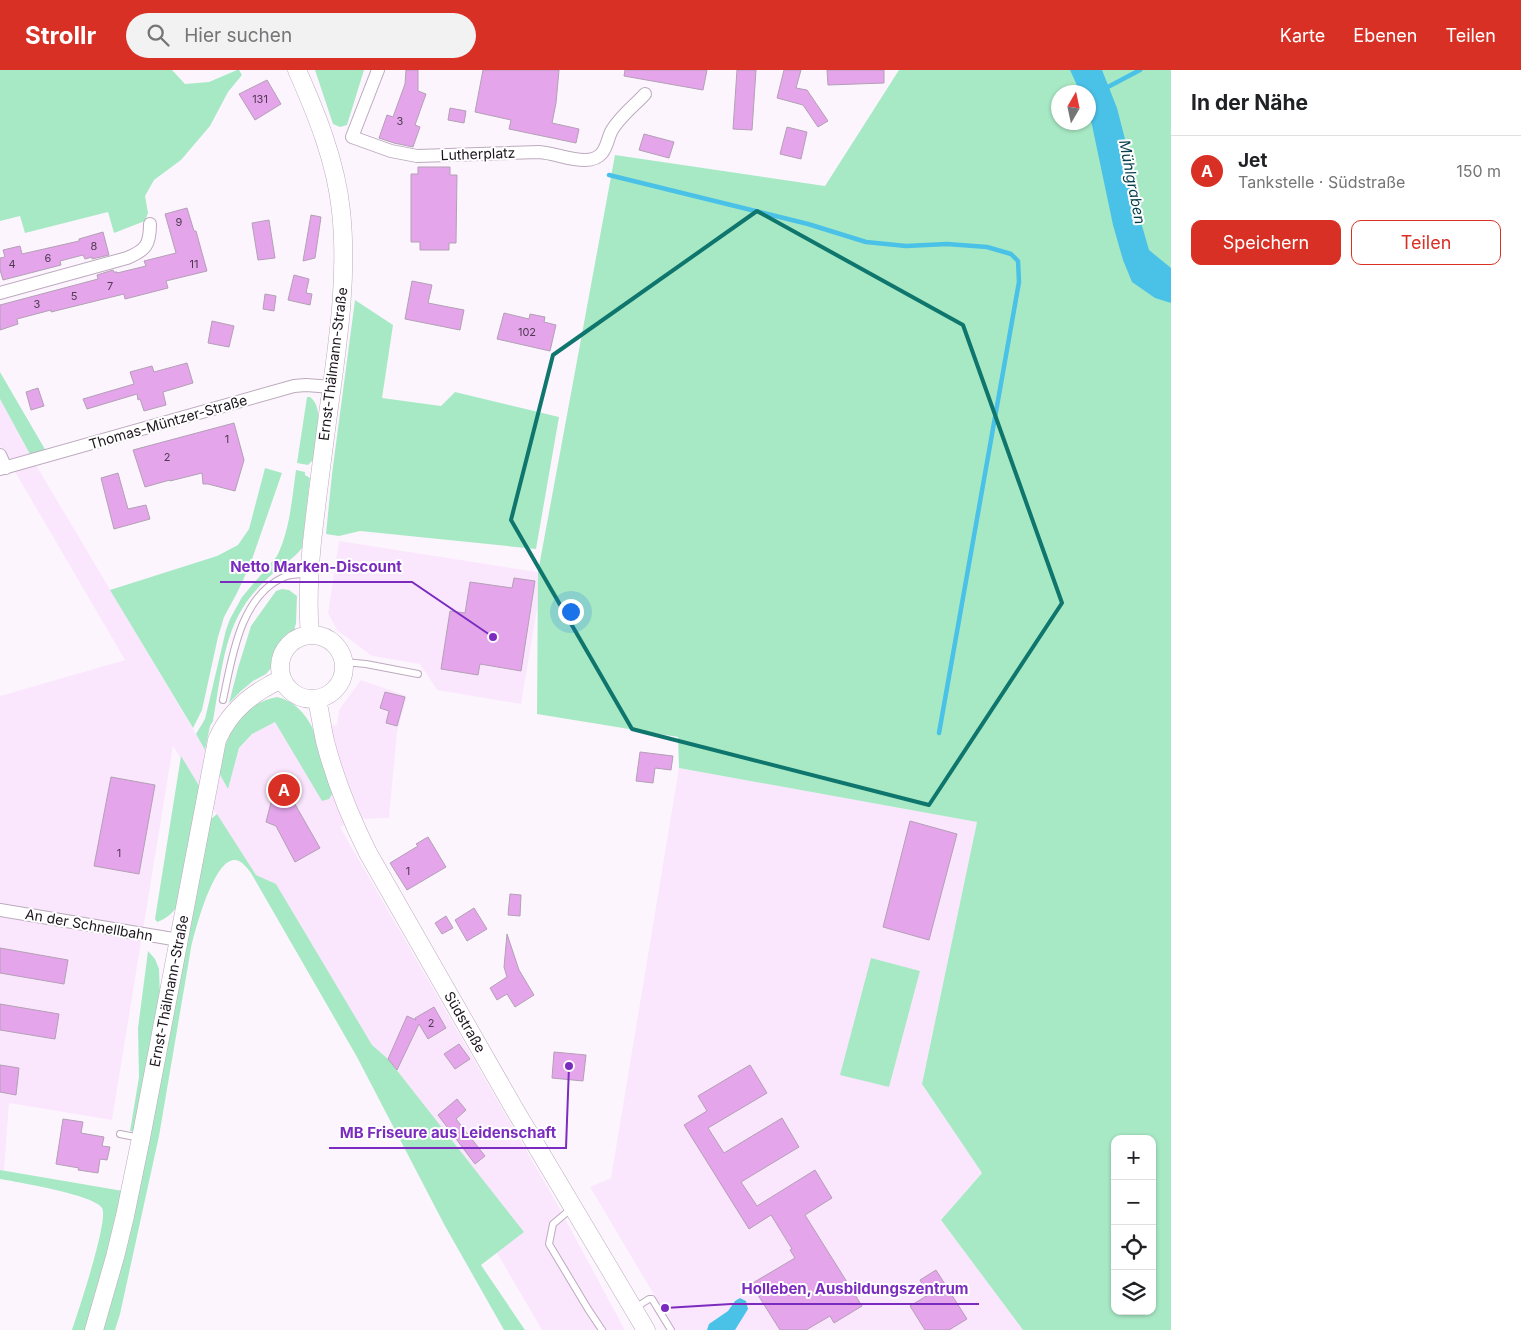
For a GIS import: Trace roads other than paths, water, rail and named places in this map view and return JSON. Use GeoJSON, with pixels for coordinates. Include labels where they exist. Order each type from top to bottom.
{"type":"FeatureCollection","features":[{"type":"Feature","properties":{"kind":"main road","name":"Ernst-Thälmann-Straße"},"geometry":{"type":"LineString","coordinates":[[298,70],[327,145],[335,175],[341,210],[343,262],[342,307],[320,470],[309,574],[308,614],[310,634]]}},
{"type":"Feature","properties":{"kind":"main road"},"geometry":{"type":"LineString","coordinates":[[310,634],[321,635],[330,640],[338,648],[344,662],[342,679],[336,688],[327,695],[317,699],[307,699],[298,696],[290,690],[280,673],[282,655],[286,647],[293,640],[310,634]]}},
{"type":"Feature","properties":{"kind":"main road","name":"Ernst-Thälmann-Straße"},"geometry":{"type":"LineString","coordinates":[[94,1330],[115,1257],[141,1138],[217,740],[221,731],[240,706],[253,695],[282,679]]}},
{"type":"Feature","properties":{"kind":"main road","name":"Südstraße"},"geometry":{"type":"LineString","coordinates":[[317,699],[332,766],[344,801],[368,853],[515,1110],[646,1330]]}},
{"type":"Feature","properties":{"kind":"street","name":"Lutherplatz"},"geometry":{"type":"LineString","coordinates":[[378,70],[352,137],[390,151],[417,156],[539,152],[585,160],[594,159],[604,150],[616,125],[645,94]]}},
{"type":"Feature","properties":{"kind":"street"},"geometry":{"type":"LineString","coordinates":[[0,292],[127,258],[139,253],[147,245],[150,235],[150,224]]}},
{"type":"Feature","properties":{"kind":"street","name":"Thomas-Müntzer-Straße"},"geometry":{"type":"LineString","coordinates":[[0,455],[3,468],[294,386],[332,387]]}},
{"type":"Feature","properties":{"kind":"street","name":"An der Schnellbahn"},"geometry":{"type":"LineString","coordinates":[[0,910],[178,940]]}},
{"type":"Feature","properties":{"kind":"lane"},"geometry":{"type":"LineString","coordinates":[[224,700],[237,638],[245,618],[253,606],[271,585],[285,576],[309,574]]}},
{"type":"Feature","properties":{"kind":"lane"},"geometry":{"type":"LineString","coordinates":[[344,662],[366,664],[418,674]]}},
{"type":"Feature","properties":{"kind":"lane"},"geometry":{"type":"LineString","coordinates":[[120,1134],[141,1138]]}},
{"type":"Feature","properties":{"kind":"lane"},"geometry":{"type":"LineString","coordinates":[[573,1207],[553,1224],[549,1244],[602,1330]]}},
{"type":"Feature","properties":{"kind":"lane"},"geometry":{"type":"LineString","coordinates":[[633,1309],[652,1299],[671,1330]]}},
{"type":"Feature","properties":{"kind":"water"},"geometry":{"type":"Polygon","coordinates":[[[1070,70],[1102,70],[1117,108],[1126,143],[1130,184],[1149,250],[1171,268],[1171,303],[1155,298],[1132,282],[1123,260],[1113,225],[1093,130],[1096,130],[1096,85],[1077,85],[1070,70]]]}},
{"type":"Feature","properties":{"kind":"water"},"geometry":{"type":"Polygon","coordinates":[[[740,1298],[746,1301],[748,1309],[735,1330],[707,1330],[709,1324],[728,1311],[735,1301],[740,1298]]]}},
{"type":"Feature","properties":{"kind":"waterway"},"geometry":{"type":"LineString","coordinates":[[1104,89],[1140,70]]}},
{"type":"Feature","properties":{"kind":"waterway"},"geometry":{"type":"LineString","coordinates":[[609,175],[808,224],[866,242],[906,246],[947,244],[987,247],[1011,254],[1018,261],[1019,282],[939,733]]}},
{"type":"Feature","properties":{"kind":"place","name":"Netto Marken-Discount"},"geometry":{"type":"Point","coordinates":[493,637]}},
{"type":"Feature","properties":{"kind":"place","name":"Jet"},"geometry":{"type":"Point","coordinates":[284,790]}},
{"type":"Feature","properties":{"kind":"place","name":"MB Friseure aus Leidenschaft"},"geometry":{"type":"Point","coordinates":[569,1066]}},
{"type":"Feature","properties":{"kind":"place","name":"Holleben, Ausbildungszentrum"},"geometry":{"type":"Point","coordinates":[665,1308]}},
{"type":"Feature","properties":{"kind":"water label","name":"Mühlgraben"},"geometry":{"type":"Point","coordinates":[1132,182]}}]}
